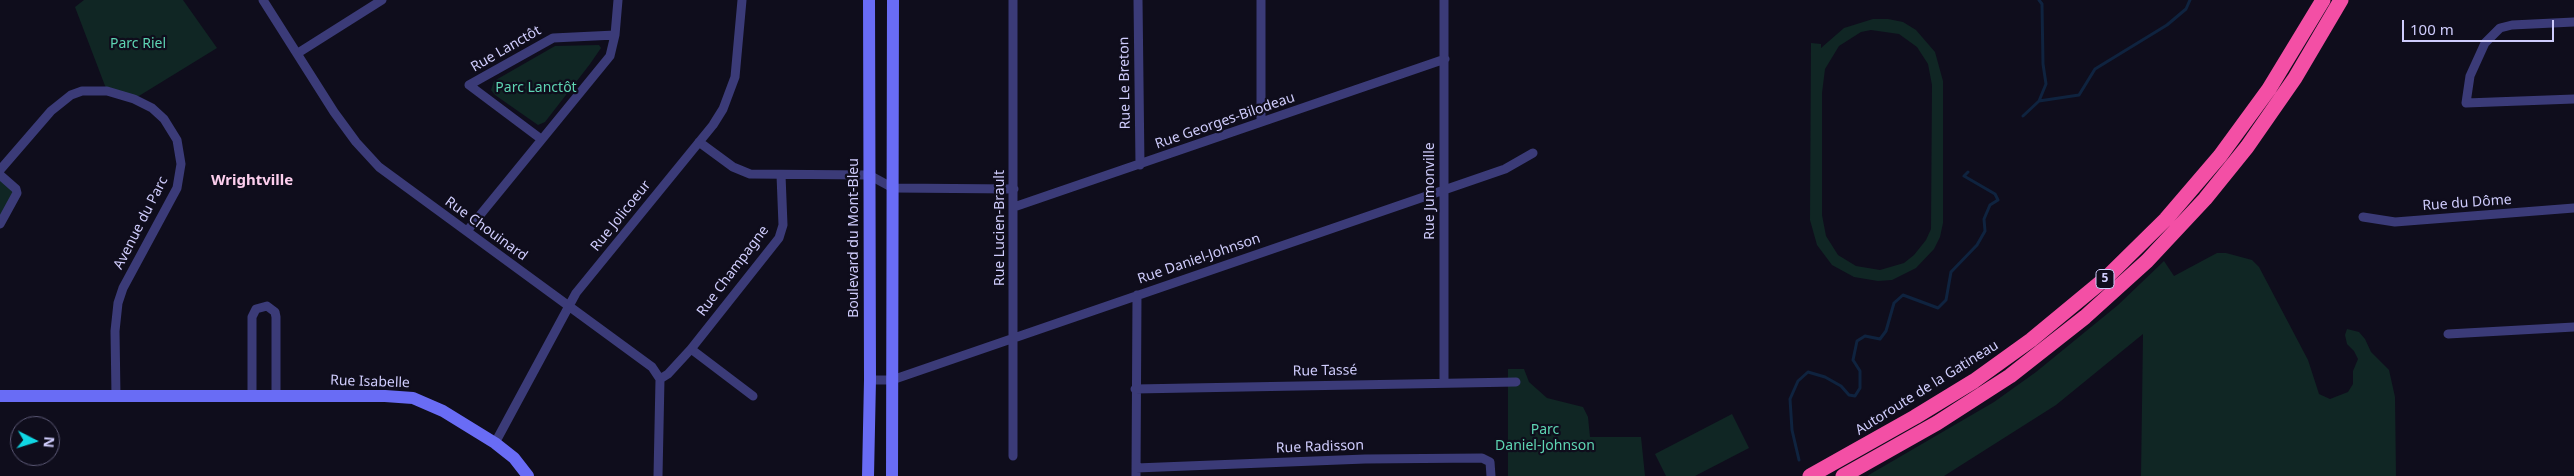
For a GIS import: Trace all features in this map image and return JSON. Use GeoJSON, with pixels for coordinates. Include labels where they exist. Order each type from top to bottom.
{"type":"FeatureCollection","features":[{"type":"Feature","properties":{"kind":"highway","name":"Autoroute de la Gatineau"},"geometry":{"type":"LineString","coordinates":[[1810,476],[1915,417],[1974,381],[2031,340],[2106,278],[2166,219],[2224,150],[2273,83],[2323,0]]}},
{"type":"Feature","properties":{"kind":"highway","name":"5"},"geometry":{"type":"LineString","coordinates":[[1843,476],[1938,423],[2015,372],[2085,318],[2147,261],[2200,205],[2247,147],[2299,72],[2341,0]]}},
{"type":"Feature","properties":{"kind":"street","name":"Rue Chouinard"},"geometry":{"type":"LineString","coordinates":[[263,0],[334,112],[368,156],[402,186],[467,231],[646,362],[660,379]]}},
{"type":"Feature","properties":{"kind":"street"},"geometry":{"type":"LineString","coordinates":[[298,53],[382,0]]}},
{"type":"Feature","properties":{"kind":"street"},"geometry":{"type":"LineString","coordinates":[[467,231],[540,138],[610,56],[615,35],[618,0]]}},
{"type":"Feature","properties":{"kind":"street","name":"Rue Jolicoeur"},"geometry":{"type":"LineString","coordinates":[[495,443],[568,305],[700,142],[723,109],[733,87],[739,48],[742,0]]}},
{"type":"Feature","properties":{"kind":"street","name":"Boulevard du Mont-Bleu"},"geometry":{"type":"LineString","coordinates":[[868,476],[870,380],[869,0]]}},
{"type":"Feature","properties":{"kind":"street"},"geometry":{"type":"LineString","coordinates":[[892,476],[893,0]]}},
{"type":"Feature","properties":{"kind":"street","name":"Rue Lucien-Brault"},"geometry":{"type":"LineString","coordinates":[[1013,0],[1013,456]]}},
{"type":"Feature","properties":{"kind":"street","name":"Rue Le Breton"},"geometry":{"type":"LineString","coordinates":[[1138,0],[1140,165]]}},
{"type":"Feature","properties":{"kind":"street"},"geometry":{"type":"LineString","coordinates":[[1261,0],[1261,122]]}},
{"type":"Feature","properties":{"kind":"street","name":"Rue Jumonville"},"geometry":{"type":"LineString","coordinates":[[1444,0],[1444,383]]}},
{"type":"Feature","properties":{"kind":"street"},"geometry":{"type":"LineString","coordinates":[[2574,22],[2512,25],[2500,28],[2486,44],[2470,76],[2466,103],[2574,99]]}},
{"type":"Feature","properties":{"kind":"street","name":"Rue Lanctôt"},"geometry":{"type":"LineString","coordinates":[[540,138],[469,85],[553,38],[615,35]]}},
{"type":"Feature","properties":{"kind":"street","name":"Rue Georges-Bilodeau"},"geometry":{"type":"LineString","coordinates":[[1014,207],[1444,59]]}},
{"type":"Feature","properties":{"kind":"street","name":"Avenue du Parc"},"geometry":{"type":"LineString","coordinates":[[0,170],[51,111],[71,95],[82,91],[107,91],[134,98],[152,108],[164,120],[174,135],[180,152],[181,164],[177,188],[123,288],[118,303],[116,324],[116,396]]}},
{"type":"Feature","properties":{"kind":"street"},"geometry":{"type":"LineString","coordinates":[[700,142],[742,172],[781,175],[869,174],[893,188],[1014,189]]}},
{"type":"Feature","properties":{"kind":"street","name":"Rue Daniel-Johnson"},"geometry":{"type":"LineString","coordinates":[[870,380],[892,380],[1505,169],[1533,153]]}},
{"type":"Feature","properties":{"kind":"street"},"geometry":{"type":"LineString","coordinates":[[0,175],[16,189],[17,193],[0,224]]}},
{"type":"Feature","properties":{"kind":"street","name":"Rue Champagne"},"geometry":{"type":"LineString","coordinates":[[660,379],[668,374],[691,349],[780,238],[782,225],[781,175]]}},
{"type":"Feature","properties":{"kind":"street","name":"Rue du Dôme"},"geometry":{"type":"LineString","coordinates":[[2363,217],[2395,222],[2574,208]]}},
{"type":"Feature","properties":{"kind":"street","name":"Rue Radisson"},"geometry":{"type":"LineString","coordinates":[[1137,295],[1136,472],[1366,459],[1482,458],[1490,462],[1491,476]]}},
{"type":"Feature","properties":{"kind":"street"},"geometry":{"type":"LineString","coordinates":[[252,396],[252,318],[256,309],[267,306],[272,308],[276,317],[276,396]]}},
{"type":"Feature","properties":{"kind":"street"},"geometry":{"type":"LineString","coordinates":[[870,308],[892,309]]}},
{"type":"Feature","properties":{"kind":"street"},"geometry":{"type":"LineString","coordinates":[[2448,334],[2574,327]]}},
{"type":"Feature","properties":{"kind":"street"},"geometry":{"type":"LineString","coordinates":[[691,349],[753,396]]}},
{"type":"Feature","properties":{"kind":"street"},"geometry":{"type":"LineString","coordinates":[[658,476],[660,379]]}},
{"type":"Feature","properties":{"kind":"street","name":"Rue Tassé"},"geometry":{"type":"LineString","coordinates":[[1136,389],[1516,382]]}},
{"type":"Feature","properties":{"kind":"street","name":"Rue Isabelle"},"geometry":{"type":"LineString","coordinates":[[0,396],[414,398],[443,410],[495,443],[518,462],[528,476]]}},
{"type":"Feature","properties":{"kind":"green space","name":"Parc Riel"},"geometry":{"type":"Polygon","coordinates":[[[84,0],[183,0],[217,48],[134,99],[107,91],[75,7],[84,0]]]}},
{"type":"Feature","properties":{"kind":"green space"},"geometry":{"type":"Polygon","coordinates":[[[1873,19],[1903,22],[1916,30],[1935,52],[1943,81],[1943,223],[1940,237],[1934,249],[1916,268],[1892,280],[1878,281],[1854,277],[1832,265],[1817,245],[1810,220],[1811,43],[1821,44],[1821,48],[1844,28],[1873,19]],[[1871,30],[1861,32],[1839,46],[1825,69],[1822,93],[1822,215],[1826,236],[1838,255],[1856,266],[1880,270],[1904,263],[1914,255],[1926,240],[1931,229],[1932,85],[1928,64],[1917,47],[1899,34],[1871,30]]]}},
{"type":"Feature","properties":{"kind":"green space","name":"Parc Lanctôt"},"geometry":{"type":"Polygon","coordinates":[[[599,45],[601,48],[590,64],[545,122],[538,125],[495,95],[491,90],[494,81],[555,46],[599,45]]]}},
{"type":"Feature","properties":{"kind":"green space"},"geometry":{"type":"Polygon","coordinates":[[[0,175],[16,189],[0,224],[0,175]]]}},
{"type":"Feature","properties":{"kind":"green space"},"geometry":{"type":"Polygon","coordinates":[[[2217,253],[2226,253],[2252,260],[2259,267],[2308,360],[2319,394],[2330,399],[2348,392],[2353,384],[2353,371],[2358,359],[2354,351],[2347,344],[2345,335],[2347,329],[2359,332],[2365,339],[2371,352],[2389,370],[2395,397],[2396,476],[2141,476],[2143,334],[2056,405],[1944,476],[1867,476],[1994,402],[2036,372],[2118,305],[2164,261],[2174,276],[2217,253]]]}},
{"type":"Feature","properties":{"kind":"green space","name":"Parc Daniel-Johnson"},"geometry":{"type":"Polygon","coordinates":[[[1508,369],[1524,369],[1529,382],[1547,398],[1583,407],[1588,417],[1590,437],[1641,437],[1645,476],[1508,476],[1508,369]]]}},
{"type":"Feature","properties":{"kind":"green space"},"geometry":{"type":"Polygon","coordinates":[[[1732,414],[1749,448],[1695,476],[1666,476],[1655,454],[1732,414]]]}},
{"type":"Feature","properties":{"kind":"waterway"},"geometry":{"type":"LineString","coordinates":[[2023,116],[2039,101],[2046,84],[2043,64],[2042,4],[2039,0]]}},
{"type":"Feature","properties":{"kind":"waterway"},"geometry":{"type":"LineString","coordinates":[[2039,101],[2079,95],[2095,69],[2167,25],[2186,9],[2190,0]]}},
{"type":"Feature","properties":{"kind":"waterway"},"geometry":{"type":"LineString","coordinates":[[1799,460],[1792,430],[1790,399],[1798,381],[1808,372],[1825,377],[1841,386],[1849,395],[1855,396],[1860,388],[1860,371],[1853,360],[1857,341],[1865,336],[1880,339],[1886,331],[1894,303],[1903,295],[1938,308],[1946,300],[1951,272],[1977,245],[1985,231],[1984,219],[1990,205],[1998,200],[1995,194],[1964,176],[1968,172]]}},
{"type":"Feature","properties":{"kind":"district","name":"Wrightville"},"geometry":{"type":"Point","coordinates":[252,181]}}]}
